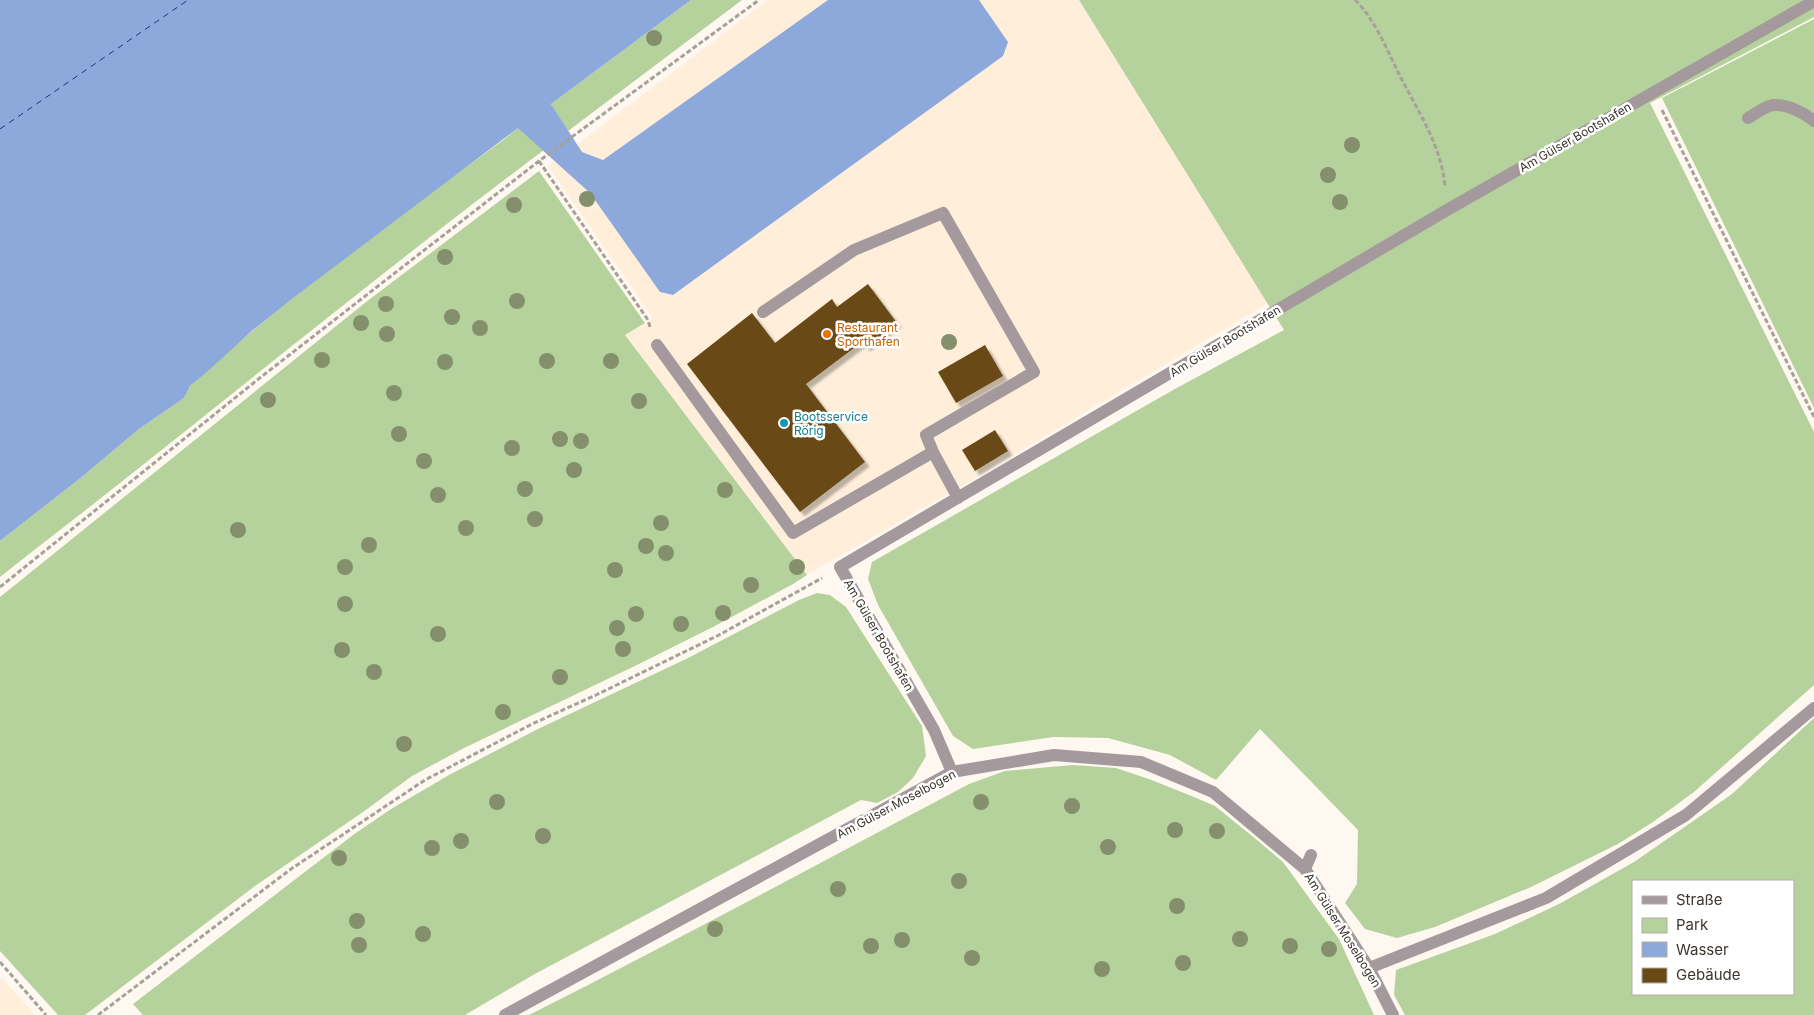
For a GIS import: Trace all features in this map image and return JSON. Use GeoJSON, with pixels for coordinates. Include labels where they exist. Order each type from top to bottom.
{"type":"FeatureCollection","features":[{"type":"Feature","properties":{"kind":"street","name":"Am Gülser Bootshafen"},"geometry":{"type":"LineString","coordinates":[[952,772],[934,730],[840,567],[1447,210],[1814,1]]}},
{"type":"Feature","properties":{"kind":"street"},"geometry":{"type":"LineString","coordinates":[[1748,118],[1773,105],[1786,107],[1814,121]]}},
{"type":"Feature","properties":{"kind":"street"},"geometry":{"type":"LineString","coordinates":[[762,312],[854,250],[943,213],[1034,372],[926,435],[958,498]]}},
{"type":"Feature","properties":{"kind":"street"},"geometry":{"type":"LineString","coordinates":[[657,345],[793,533],[933,452]]}},
{"type":"Feature","properties":{"kind":"street"},"geometry":{"type":"LineString","coordinates":[[1369,968],[1546,898],[1686,815],[1814,708]]}},
{"type":"Feature","properties":{"kind":"street","name":"Am Gülser Moselbogen"},"geometry":{"type":"LineString","coordinates":[[505,1015],[952,772],[1054,755],[1141,762],[1213,792],[1304,868],[1369,968],[1393,1015]]}},
{"type":"Feature","properties":{"kind":"street"},"geometry":{"type":"LineString","coordinates":[[1304,868],[1311,854]]}},
{"type":"Feature","properties":{"kind":"path"},"geometry":{"type":"LineString","coordinates":[[0,587],[261,377],[539,161],[759,0]]}},
{"type":"Feature","properties":{"kind":"path"},"geometry":{"type":"LineString","coordinates":[[1355,0],[1361,6],[1383,42],[1434,143],[1444,177],[1447,210]]}},
{"type":"Feature","properties":{"kind":"path"},"geometry":{"type":"LineString","coordinates":[[1653,92],[1814,417]]}},
{"type":"Feature","properties":{"kind":"path"},"geometry":{"type":"LineString","coordinates":[[539,161],[648,320],[657,345]]}},
{"type":"Feature","properties":{"kind":"path"},"geometry":{"type":"LineString","coordinates":[[98,1015],[291,869],[425,780],[532,724],[620,684],[719,635],[840,567]]}},
{"type":"Feature","properties":{"kind":"path"},"geometry":{"type":"LineString","coordinates":[[0,962],[46,1015]]}},
{"type":"Feature","properties":{"kind":"shaded area"},"geometry":{"type":"Polygon","coordinates":[[[768,0],[1079,0],[1268,303],[967,483],[807,575],[625,335],[653,318],[548,166],[768,0]]]}},
{"type":"Feature","properties":{"kind":"shaded area"},"geometry":{"type":"Polygon","coordinates":[[[2,978],[35,1015],[0,1015],[0,980],[2,978]]]}},
{"type":"Feature","properties":{"kind":"green space"},"geometry":{"type":"Polygon","coordinates":[[[691,0],[742,0],[568,131],[551,104],[691,0]]]}},
{"type":"Feature","properties":{"kind":"green space"},"geometry":{"type":"Polygon","coordinates":[[[1079,0],[1814,0],[1814,17],[1650,103],[1814,432],[1814,685],[1694,792],[1653,822],[1618,844],[1531,887],[1435,927],[1397,938],[1365,929],[1345,903],[1357,884],[1358,830],[1260,729],[1216,780],[1170,755],[1108,738],[1053,737],[973,749],[953,736],[878,605],[868,579],[872,562],[1173,390],[1284,330],[1079,0]]]}},
{"type":"Feature","properties":{"kind":"green space"},"geometry":{"type":"Polygon","coordinates":[[[1814,19],[1814,408],[1662,98],[1814,19]]]}},
{"type":"Feature","properties":{"kind":"green space"},"geometry":{"type":"Polygon","coordinates":[[[519,127],[544,150],[385,272],[0,577],[0,541],[139,429],[184,398],[190,386],[303,289],[519,127]]]}},
{"type":"Feature","properties":{"kind":"green space"},"geometry":{"type":"Polygon","coordinates":[[[539,171],[645,323],[625,335],[807,575],[713,627],[464,748],[412,776],[255,886],[85,1015],[58,1015],[0,951],[0,597],[366,302],[539,171]]]}},
{"type":"Feature","properties":{"kind":"green space"},"geometry":{"type":"Polygon","coordinates":[[[817,593],[830,595],[846,607],[922,726],[926,756],[913,778],[898,792],[877,803],[861,800],[533,975],[465,1015],[143,1015],[133,1004],[353,835],[391,809],[449,775],[538,729],[686,659],[799,600],[817,593]]]}},
{"type":"Feature","properties":{"kind":"green space"},"geometry":{"type":"Polygon","coordinates":[[[1814,718],[1814,1015],[1405,1015],[1394,995],[1396,970],[1495,934],[1561,903],[1634,862],[1732,794],[1814,718]]]}},
{"type":"Feature","properties":{"kind":"green space"},"geometry":{"type":"Polygon","coordinates":[[[1073,765],[1116,768],[1194,797],[1215,806],[1257,840],[1283,862],[1339,939],[1374,1015],[529,1015],[969,784],[1005,771],[1073,765]]]}},
{"type":"Feature","properties":{"kind":"water"},"geometry":{"type":"Polygon","coordinates":[[[0,0],[691,0],[551,104],[582,152],[603,160],[828,0],[979,0],[1008,42],[1003,56],[673,295],[660,292],[590,193],[518,128],[293,298],[253,330],[190,386],[184,398],[139,429],[0,541],[0,0]]]}},
{"type":"Feature","properties":{"kind":"building","name":"Bootsservice Rörig"},"geometry":{"type":"Polygon","coordinates":[[[868,284],[897,323],[866,347],[862,342],[806,384],[865,462],[800,512],[687,364],[752,313],[775,343],[832,299],[837,307],[868,284]]]}},
{"type":"Feature","properties":{"kind":"building"},"geometry":{"type":"Polygon","coordinates":[[[985,345],[1003,376],[956,403],[938,372],[985,345]]]}},
{"type":"Feature","properties":{"kind":"building"},"geometry":{"type":"Polygon","coordinates":[[[995,430],[1008,451],[975,471],[962,450],[995,430]]]}},
{"type":"Feature","properties":{"kind":"ferry route"},"geometry":{"type":"LineString","coordinates":[[0,129],[188,0]]}},
{"type":"Feature","properties":{"kind":"place","name":"Restaurant Sporthafen"},"geometry":{"type":"Point","coordinates":[827,334]}},
{"type":"Feature","properties":{"kind":"place","name":"Bootsservice Rörig"},"geometry":{"type":"Point","coordinates":[784,423]}}]}
